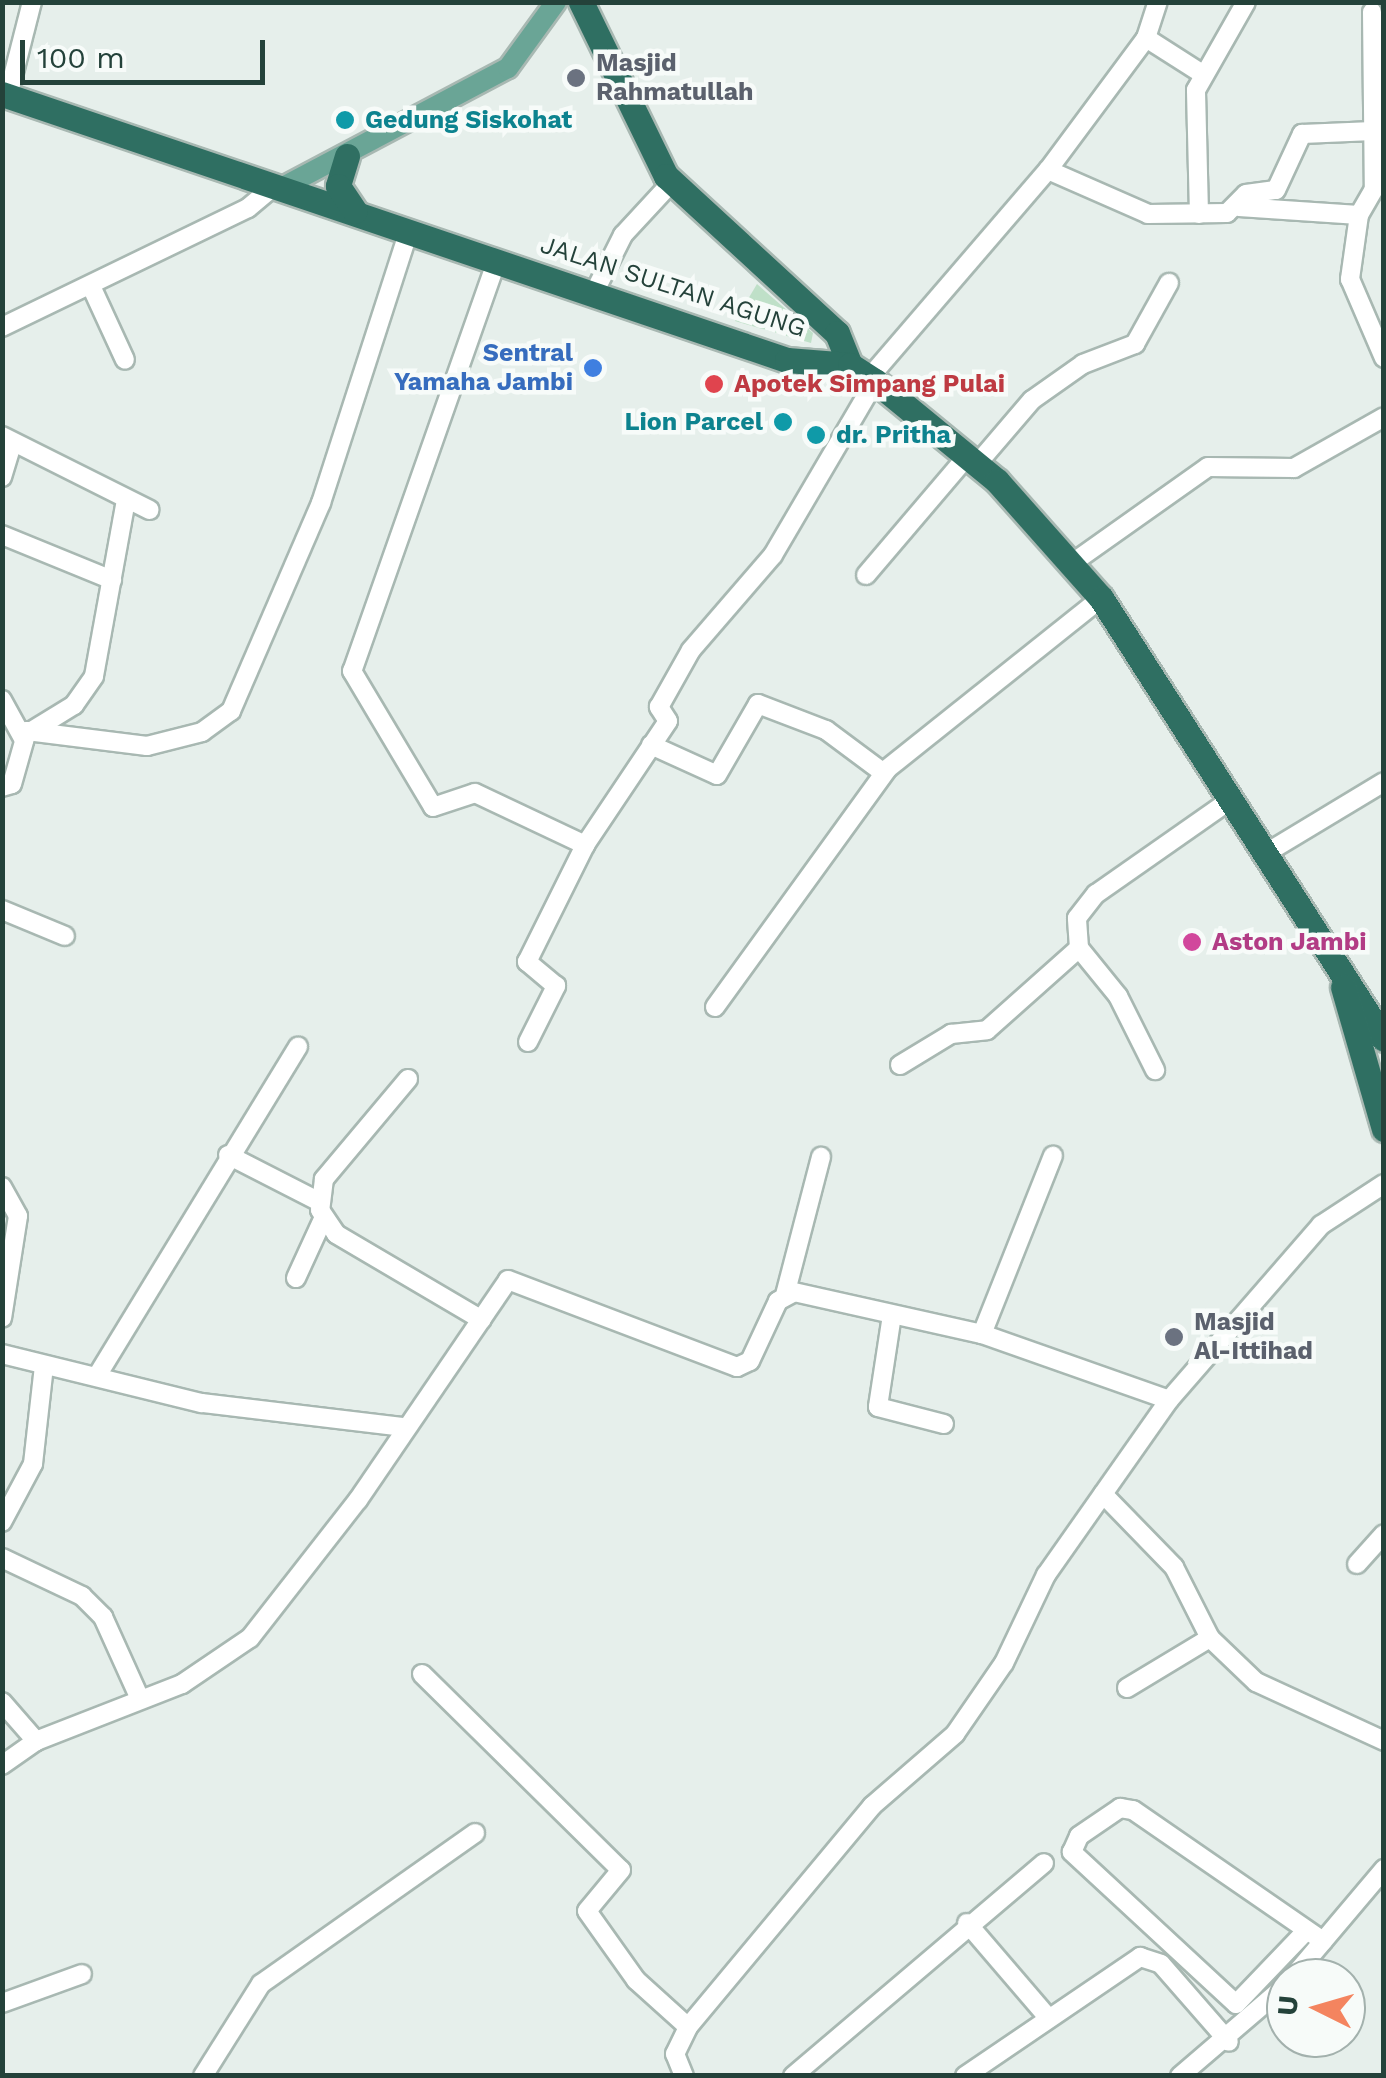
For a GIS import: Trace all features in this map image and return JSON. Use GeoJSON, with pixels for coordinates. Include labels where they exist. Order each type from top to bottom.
{"type":"FeatureCollection","features":[{"type":"Feature","properties":{"kind":"highway"},"geometry":{"type":"LineString","coordinates":[[581,2],[642,143],[672,182],[838,333],[865,374],[973,459],[1101,598],[1344,987],[1384,1039]]}},
{"type":"Feature","properties":{"kind":"highway","name":"JALAN SULTAN AGUNG"},"geometry":{"type":"LineString","coordinates":[[6,95],[788,360],[865,374]]}},
{"type":"Feature","properties":{"kind":"highway"},"geometry":{"type":"LineString","coordinates":[[346,156],[338,186],[356,211]]}},
{"type":"Feature","properties":{"kind":"highway"},"geometry":{"type":"LineString","coordinates":[[1344,987],[1384,1129]]}},
{"type":"Feature","properties":{"kind":"main road"},"geometry":{"type":"LineString","coordinates":[[280,185],[346,156],[508,68],[556,2]]}},
{"type":"Feature","properties":{"kind":"street"},"geometry":{"type":"LineString","coordinates":[[6,95],[32,2]]}},
{"type":"Feature","properties":{"kind":"street"},"geometry":{"type":"LineString","coordinates":[[528,1042],[556,980],[527,962],[585,845],[668,720],[659,707],[691,650],[773,555],[865,374],[1048,170],[1146,38],[1158,2]]}},
{"type":"Feature","properties":{"kind":"street"},"geometry":{"type":"LineString","coordinates":[[1199,214],[1201,72],[1246,2]]}},
{"type":"Feature","properties":{"kind":"street"},"geometry":{"type":"LineString","coordinates":[[1372,12],[1373,131],[1379,189],[1359,214],[1350,279],[1384,358]]}},
{"type":"Feature","properties":{"kind":"street"},"geometry":{"type":"LineString","coordinates":[[1146,38],[1201,72]]}},
{"type":"Feature","properties":{"kind":"street"},"geometry":{"type":"LineString","coordinates":[[1239,207],[1246,194],[1280,186],[1302,134],[1373,131]]}},
{"type":"Feature","properties":{"kind":"street"},"geometry":{"type":"LineString","coordinates":[[1048,170],[1148,214],[1199,214],[1239,207],[1359,214]]}},
{"type":"Feature","properties":{"kind":"street"},"geometry":{"type":"LineString","coordinates":[[594,292],[623,235],[672,182]]}},
{"type":"Feature","properties":{"kind":"street"},"geometry":{"type":"LineString","coordinates":[[2,327],[248,208],[280,185]]}},
{"type":"Feature","properties":{"kind":"street"},"geometry":{"type":"LineString","coordinates":[[2,700],[29,734],[147,746],[202,732],[230,711],[321,502],[409,230]]}},
{"type":"Feature","properties":{"kind":"street"},"geometry":{"type":"LineString","coordinates":[[497,260],[352,671],[433,807],[475,794],[585,845]]}},
{"type":"Feature","properties":{"kind":"street"},"geometry":{"type":"LineString","coordinates":[[866,575],[1032,400],[1083,364],[1135,344],[1169,284]]}},
{"type":"Feature","properties":{"kind":"street"},"geometry":{"type":"LineString","coordinates":[[91,286],[125,360]]}},
{"type":"Feature","properties":{"kind":"street"},"geometry":{"type":"LineString","coordinates":[[1071,564],[1208,467],[1294,468],[1384,417]]}},
{"type":"Feature","properties":{"kind":"street"},"geometry":{"type":"LineString","coordinates":[[2,477],[7,440],[150,510]]}},
{"type":"Feature","properties":{"kind":"street"},"geometry":{"type":"LineString","coordinates":[[2,787],[12,784],[29,734],[74,705],[94,676],[126,500]]}},
{"type":"Feature","properties":{"kind":"street"},"geometry":{"type":"LineString","coordinates":[[2,535],[112,580]]}},
{"type":"Feature","properties":{"kind":"street"},"geometry":{"type":"LineString","coordinates":[[715,1007],[884,773],[1101,598]]}},
{"type":"Feature","properties":{"kind":"street"},"geometry":{"type":"LineString","coordinates":[[651,745],[717,775],[756,704],[826,730],[884,773]]}},
{"type":"Feature","properties":{"kind":"street"},"geometry":{"type":"LineString","coordinates":[[1264,855],[1384,782]]}},
{"type":"Feature","properties":{"kind":"street"},"geometry":{"type":"LineString","coordinates":[[1155,1070],[1118,996],[1079,948],[1077,918],[1096,894],[1229,801]]}},
{"type":"Feature","properties":{"kind":"street"},"geometry":{"type":"LineString","coordinates":[[2,910],[66,936]]}},
{"type":"Feature","properties":{"kind":"street"},"geometry":{"type":"LineString","coordinates":[[900,1066],[951,1034],[987,1030],[1079,948]]}},
{"type":"Feature","properties":{"kind":"street"},"geometry":{"type":"LineString","coordinates":[[97,1376],[298,1046]]}},
{"type":"Feature","properties":{"kind":"street"},"geometry":{"type":"LineString","coordinates":[[296,1278],[321,1210],[324,1178],[408,1079]]}},
{"type":"Feature","properties":{"kind":"street"},"geometry":{"type":"LineString","coordinates":[[228,1156],[321,1210],[482,1320]]}},
{"type":"Feature","properties":{"kind":"street"},"geometry":{"type":"LineString","coordinates":[[982,1334],[1053,1156]]}},
{"type":"Feature","properties":{"kind":"street"},"geometry":{"type":"LineString","coordinates":[[2,1764],[36,1742],[182,1684],[250,1638],[358,1500],[402,1428],[482,1320],[500,1286],[514,1280],[744,1366],[785,1295],[820,1157]]}},
{"type":"Feature","properties":{"kind":"street"},"geometry":{"type":"LineString","coordinates":[[684,2076],[675,2054],[688,2028],[872,1806],[955,1734],[1103,1494],[1169,1400],[1321,1225],[1384,1184]]}},
{"type":"Feature","properties":{"kind":"street"},"geometry":{"type":"LineString","coordinates":[[2,1187],[18,1216],[2,1318]]}},
{"type":"Feature","properties":{"kind":"street"},"geometry":{"type":"LineString","coordinates":[[785,1295],[982,1334],[1169,1400]]}},
{"type":"Feature","properties":{"kind":"street"},"geometry":{"type":"LineString","coordinates":[[892,1315],[878,1406],[944,1424]]}},
{"type":"Feature","properties":{"kind":"street"},"geometry":{"type":"LineString","coordinates":[[2,1354],[202,1403],[402,1428]]}},
{"type":"Feature","properties":{"kind":"street"},"geometry":{"type":"LineString","coordinates":[[2,1522],[33,1464],[44,1366]]}},
{"type":"Feature","properties":{"kind":"street"},"geometry":{"type":"LineString","coordinates":[[1103,1494],[1174,1568],[1210,1638],[1271,1692],[1384,1742]]}},
{"type":"Feature","properties":{"kind":"street"},"geometry":{"type":"LineString","coordinates":[[1357,1564],[1384,1534]]}},
{"type":"Feature","properties":{"kind":"street"},"geometry":{"type":"LineString","coordinates":[[2,1558],[82,1596],[103,1617],[140,1699]]}},
{"type":"Feature","properties":{"kind":"street"},"geometry":{"type":"LineString","coordinates":[[1127,1688],[1210,1638]]}},
{"type":"Feature","properties":{"kind":"street"},"geometry":{"type":"LineString","coordinates":[[422,1674],[621,1870],[587,1911],[636,1980],[688,2028]]}},
{"type":"Feature","properties":{"kind":"street"},"geometry":{"type":"LineString","coordinates":[[2,1702],[36,1742]]}},
{"type":"Feature","properties":{"kind":"street"},"geometry":{"type":"LineString","coordinates":[[1306,1931],[1236,2004],[1072,1852],[1079,1836],[1120,1808],[1133,1810],[1323,1941]]}},
{"type":"Feature","properties":{"kind":"street"},"geometry":{"type":"LineString","coordinates":[[203,2076],[261,1984],[476,1833]]}},
{"type":"Feature","properties":{"kind":"street"},"geometry":{"type":"LineString","coordinates":[[793,2076],[967,1923],[1044,1863]]}},
{"type":"Feature","properties":{"kind":"street"},"geometry":{"type":"LineString","coordinates":[[1309,1958],[1384,1869]]}},
{"type":"Feature","properties":{"kind":"street"},"geometry":{"type":"LineString","coordinates":[[967,1923],[1045,2014]]}},
{"type":"Feature","properties":{"kind":"street"},"geometry":{"type":"LineString","coordinates":[[965,2076],[1045,2014],[1152,1957],[1230,2042]]}},
{"type":"Feature","properties":{"kind":"street"},"geometry":{"type":"LineString","coordinates":[[2,2004],[82,1974]]}},
{"type":"Feature","properties":{"kind":"street"},"geometry":{"type":"LineString","coordinates":[[1180,2076],[1230,2042],[1266,2005]]}},
{"type":"Feature","properties":{"kind":"green space"},"geometry":{"type":"Polygon","coordinates":[[[757,284],[813,333],[811,343],[735,321],[757,284]]]}},
{"type":"Feature","properties":{"kind":"place","name":"Masjid Rahmatullah"},"geometry":{"type":"Point","coordinates":[576,78]}},
{"type":"Feature","properties":{"kind":"place","name":"Gedung Siskohat"},"geometry":{"type":"Point","coordinates":[345,120]}},
{"type":"Feature","properties":{"kind":"place","name":"Sentral Yamaha Jambi"},"geometry":{"type":"Point","coordinates":[593,368]}},
{"type":"Feature","properties":{"kind":"place","name":"Apotek Simpang Pulai"},"geometry":{"type":"Point","coordinates":[714,384]}},
{"type":"Feature","properties":{"kind":"place","name":"Lion Parcel"},"geometry":{"type":"Point","coordinates":[783,422]}},
{"type":"Feature","properties":{"kind":"place","name":"dr. Pritha"},"geometry":{"type":"Point","coordinates":[816,435]}},
{"type":"Feature","properties":{"kind":"place","name":"Aston Jambi"},"geometry":{"type":"Point","coordinates":[1192,942]}},
{"type":"Feature","properties":{"kind":"place","name":"Masjid Al-Ittihad"},"geometry":{"type":"Point","coordinates":[1174,1337]}}]}
